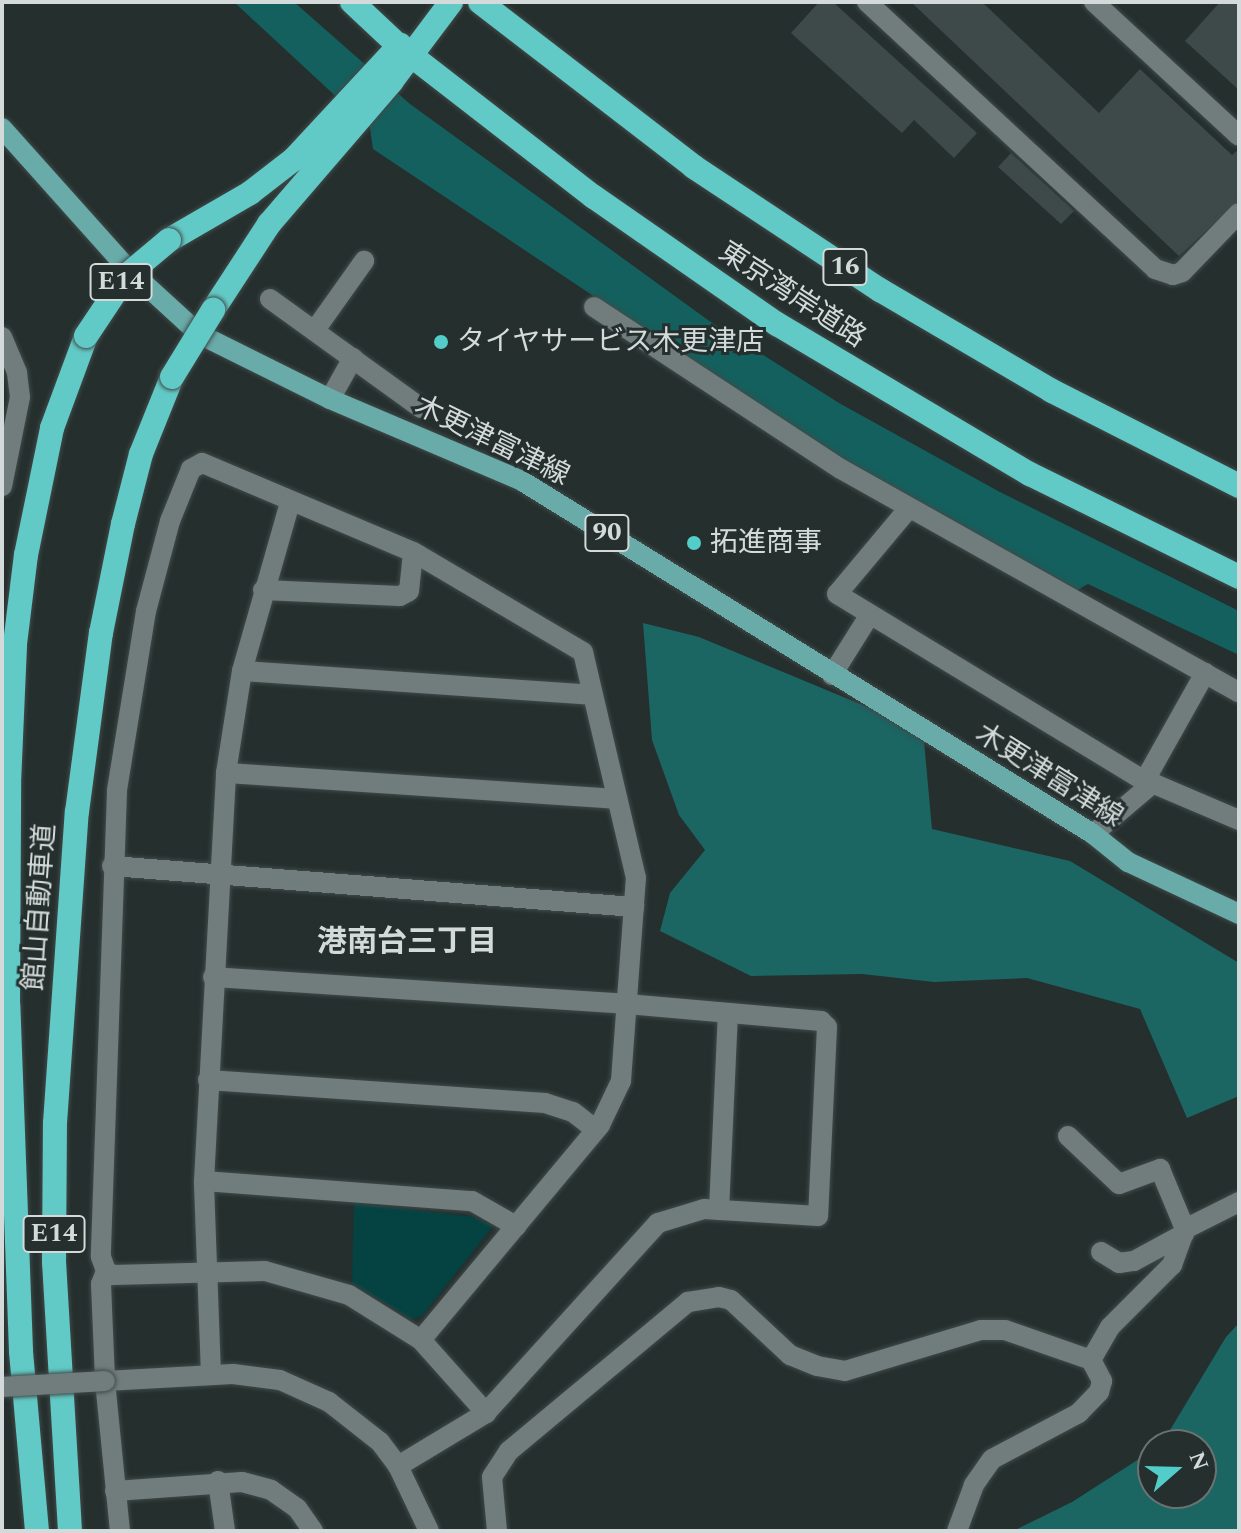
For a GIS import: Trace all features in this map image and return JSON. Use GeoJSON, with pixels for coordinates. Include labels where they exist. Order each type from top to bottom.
{"type":"FeatureCollection","features":[{"type":"Feature","properties":{"kind":"highway","name":"東京湾岸道路"},"geometry":{"type":"LineString","coordinates":[[352,2],[406,50],[594,197],[839,363],[1030,474],[1239,577]]}},
{"type":"Feature","properties":{"kind":"highway"},"geometry":{"type":"LineString","coordinates":[[339,126],[406,50],[443,2]]}},
{"type":"Feature","properties":{"kind":"highway"},"geometry":{"type":"LineString","coordinates":[[406,50],[451,2]]}},
{"type":"Feature","properties":{"kind":"highway","name":"東京湾岸道路"},"geometry":{"type":"LineString","coordinates":[[480,2],[694,167],[880,290],[1052,391],[1239,486]]}},
{"type":"Feature","properties":{"kind":"highway","name":"館山自動車道"},"geometry":{"type":"LineString","coordinates":[[37,1531],[21,1351],[8,1004],[10,767],[26,555],[52,428],[86,336],[126,276],[169,240],[267,181],[339,126]]}},
{"type":"Feature","properties":{"kind":"highway","name":"館山自動車道"},"geometry":{"type":"LineString","coordinates":[[70,1531],[58,1367],[55,1139],[77,812],[101,633],[141,454],[172,377],[269,224],[339,126]]}},
{"type":"Feature","properties":{"kind":"main road","name":"木更津富津線"},"geometry":{"type":"LineString","coordinates":[[2,128],[175,315],[199,334],[330,399],[522,481],[1093,834],[1128,862],[1239,914]]}},
{"type":"Feature","properties":{"kind":"street"},"geometry":{"type":"LineString","coordinates":[[867,2],[1155,269],[1173,275],[1182,272],[1239,213]]}},
{"type":"Feature","properties":{"kind":"street"},"geometry":{"type":"LineString","coordinates":[[1094,2],[1239,136]]}},
{"type":"Feature","properties":{"kind":"street"},"geometry":{"type":"LineString","coordinates":[[315,330],[364,261]]}},
{"type":"Feature","properties":{"kind":"street"},"geometry":{"type":"LineString","coordinates":[[270,299],[421,408]]}},
{"type":"Feature","properties":{"kind":"street"},"geometry":{"type":"LineString","coordinates":[[594,307],[909,508],[1239,692]]}},
{"type":"Feature","properties":{"kind":"street"},"geometry":{"type":"LineString","coordinates":[[2,337],[17,373],[20,397],[2,486]]}},
{"type":"Feature","properties":{"kind":"street"},"geometry":{"type":"LineString","coordinates":[[330,399],[353,358]]}},
{"type":"Feature","properties":{"kind":"street"},"geometry":{"type":"LineString","coordinates":[[120,1531],[105,1381],[101,1284],[106,1271],[101,1257],[112,866],[118,777],[146,611],[170,521],[191,469],[202,463],[413,552],[583,652],[636,878],[621,1081],[596,1130],[421,1340]]}},
{"type":"Feature","properties":{"kind":"street"},"geometry":{"type":"LineString","coordinates":[[211,1375],[204,1181],[218,876],[226,773],[242,671],[290,502]]}},
{"type":"Feature","properties":{"kind":"street"},"geometry":{"type":"LineString","coordinates":[[909,508],[837,594],[1149,782],[1239,820]]}},
{"type":"Feature","properties":{"kind":"street"},"geometry":{"type":"LineString","coordinates":[[263,590],[400,596],[409,591],[413,552]]}},
{"type":"Feature","properties":{"kind":"street"},"geometry":{"type":"LineString","coordinates":[[832,675],[869,616]]}},
{"type":"Feature","properties":{"kind":"street"},"geometry":{"type":"LineString","coordinates":[[242,671],[592,695]]}},
{"type":"Feature","properties":{"kind":"street"},"geometry":{"type":"LineString","coordinates":[[1093,834],[1149,782],[1205,673]]}},
{"type":"Feature","properties":{"kind":"street"},"geometry":{"type":"LineString","coordinates":[[226,773],[617,799]]}},
{"type":"Feature","properties":{"kind":"street"},"geometry":{"type":"LineString","coordinates":[[112,866],[634,907]]}},
{"type":"Feature","properties":{"kind":"street"},"geometry":{"type":"LineString","coordinates":[[213,977],[627,1004],[821,1021],[827,1027],[821,1207],[818,1216],[808,1218],[719,1210],[685,1213],[658,1223],[486,1413],[398,1466]]}},
{"type":"Feature","properties":{"kind":"street"},"geometry":{"type":"LineString","coordinates":[[719,1210],[728,1013]]}},
{"type":"Feature","properties":{"kind":"street"},"geometry":{"type":"LineString","coordinates":[[208,1080],[545,1103],[573,1112],[596,1130]]}},
{"type":"Feature","properties":{"kind":"street"},"geometry":{"type":"LineString","coordinates":[[1068,1136],[1119,1184],[1160,1169],[1184,1232],[1172,1265],[1110,1327],[1091,1360]]}},
{"type":"Feature","properties":{"kind":"street"},"geometry":{"type":"LineString","coordinates":[[204,1181],[472,1201],[516,1226]]}},
{"type":"Feature","properties":{"kind":"street"},"geometry":{"type":"LineString","coordinates":[[1101,1252],[1119,1263],[1134,1261],[1239,1202]]}},
{"type":"Feature","properties":{"kind":"street"},"geometry":{"type":"LineString","coordinates":[[106,1271],[265,1271],[305,1280],[385,1313],[421,1340],[486,1413]]}},
{"type":"Feature","properties":{"kind":"street"},"geometry":{"type":"LineString","coordinates":[[497,1531],[492,1477],[509,1451],[688,1302],[703,1297],[731,1300],[803,1363],[845,1371],[981,1330],[1005,1330],[1091,1360],[1102,1381],[1099,1392],[1079,1413],[992,1459],[974,1485],[957,1531]]}},
{"type":"Feature","properties":{"kind":"street"},"geometry":{"type":"LineString","coordinates":[[2,1387],[211,1375],[280,1380],[329,1402],[380,1442],[398,1466],[429,1531]]}},
{"type":"Feature","properties":{"kind":"street"},"geometry":{"type":"LineString","coordinates":[[115,1491],[218,1481],[271,1490],[297,1508],[313,1531]]}},
{"type":"Feature","properties":{"kind":"street"},"geometry":{"type":"LineString","coordinates":[[218,1481],[225,1531]]}},
{"type":"Feature","properties":{"kind":"shaded area"},"geometry":{"type":"Polygon","coordinates":[[[234,2],[294,2],[410,104],[708,320],[839,403],[998,491],[1239,611],[1239,655],[1088,584],[1074,592],[850,467],[373,149],[370,128],[234,2]]]}},
{"type":"Feature","properties":{"kind":"shaded area"},"geometry":{"type":"Polygon","coordinates":[[[643,623],[699,637],[923,730],[932,829],[1070,861],[1239,963],[1239,1096],[1187,1118],[1140,1009],[1027,978],[934,982],[862,974],[751,976],[660,931],[670,893],[705,850],[679,815],[652,740],[643,623]]]}},
{"type":"Feature","properties":{"kind":"shaded area"},"geometry":{"type":"Polygon","coordinates":[[[354,1203],[474,1217],[493,1226],[422,1316],[411,1319],[352,1283],[354,1203]]]}},
{"type":"Feature","properties":{"kind":"shaded area"},"geometry":{"type":"Polygon","coordinates":[[[1239,1323],[1239,1531],[1013,1531],[1072,1502],[1137,1460],[1137,1509],[1217,1509],[1217,1429],[1171,1429],[1226,1337],[1239,1323]]]}},
{"type":"Feature","properties":{"kind":"building"},"geometry":{"type":"Polygon","coordinates":[[[819,2],[833,2],[977,133],[954,158],[914,120],[902,133],[791,33],[819,2]]]}},
{"type":"Feature","properties":{"kind":"building"},"geometry":{"type":"Polygon","coordinates":[[[911,2],[982,2],[1099,113],[1140,69],[1232,155],[1239,149],[1239,200],[1179,256],[911,2]]]}},
{"type":"Feature","properties":{"kind":"building"},"geometry":{"type":"Polygon","coordinates":[[[1220,2],[1239,2],[1239,90],[1185,41],[1220,2]]]}},
{"type":"Feature","properties":{"kind":"building"},"geometry":{"type":"Polygon","coordinates":[[[1011,153],[1074,211],[1061,224],[998,167],[1011,153]]]}},
{"type":"Feature","properties":{"kind":"place","name":"タイヤサービス木更津店"},"geometry":{"type":"Point","coordinates":[441,342]}},
{"type":"Feature","properties":{"kind":"place","name":"拓進商事"},"geometry":{"type":"Point","coordinates":[694,543]}},
{"type":"Feature","properties":{"kind":"district","name":"港南台三丁目"},"geometry":{"type":"Point","coordinates":[407,942]}}]}
